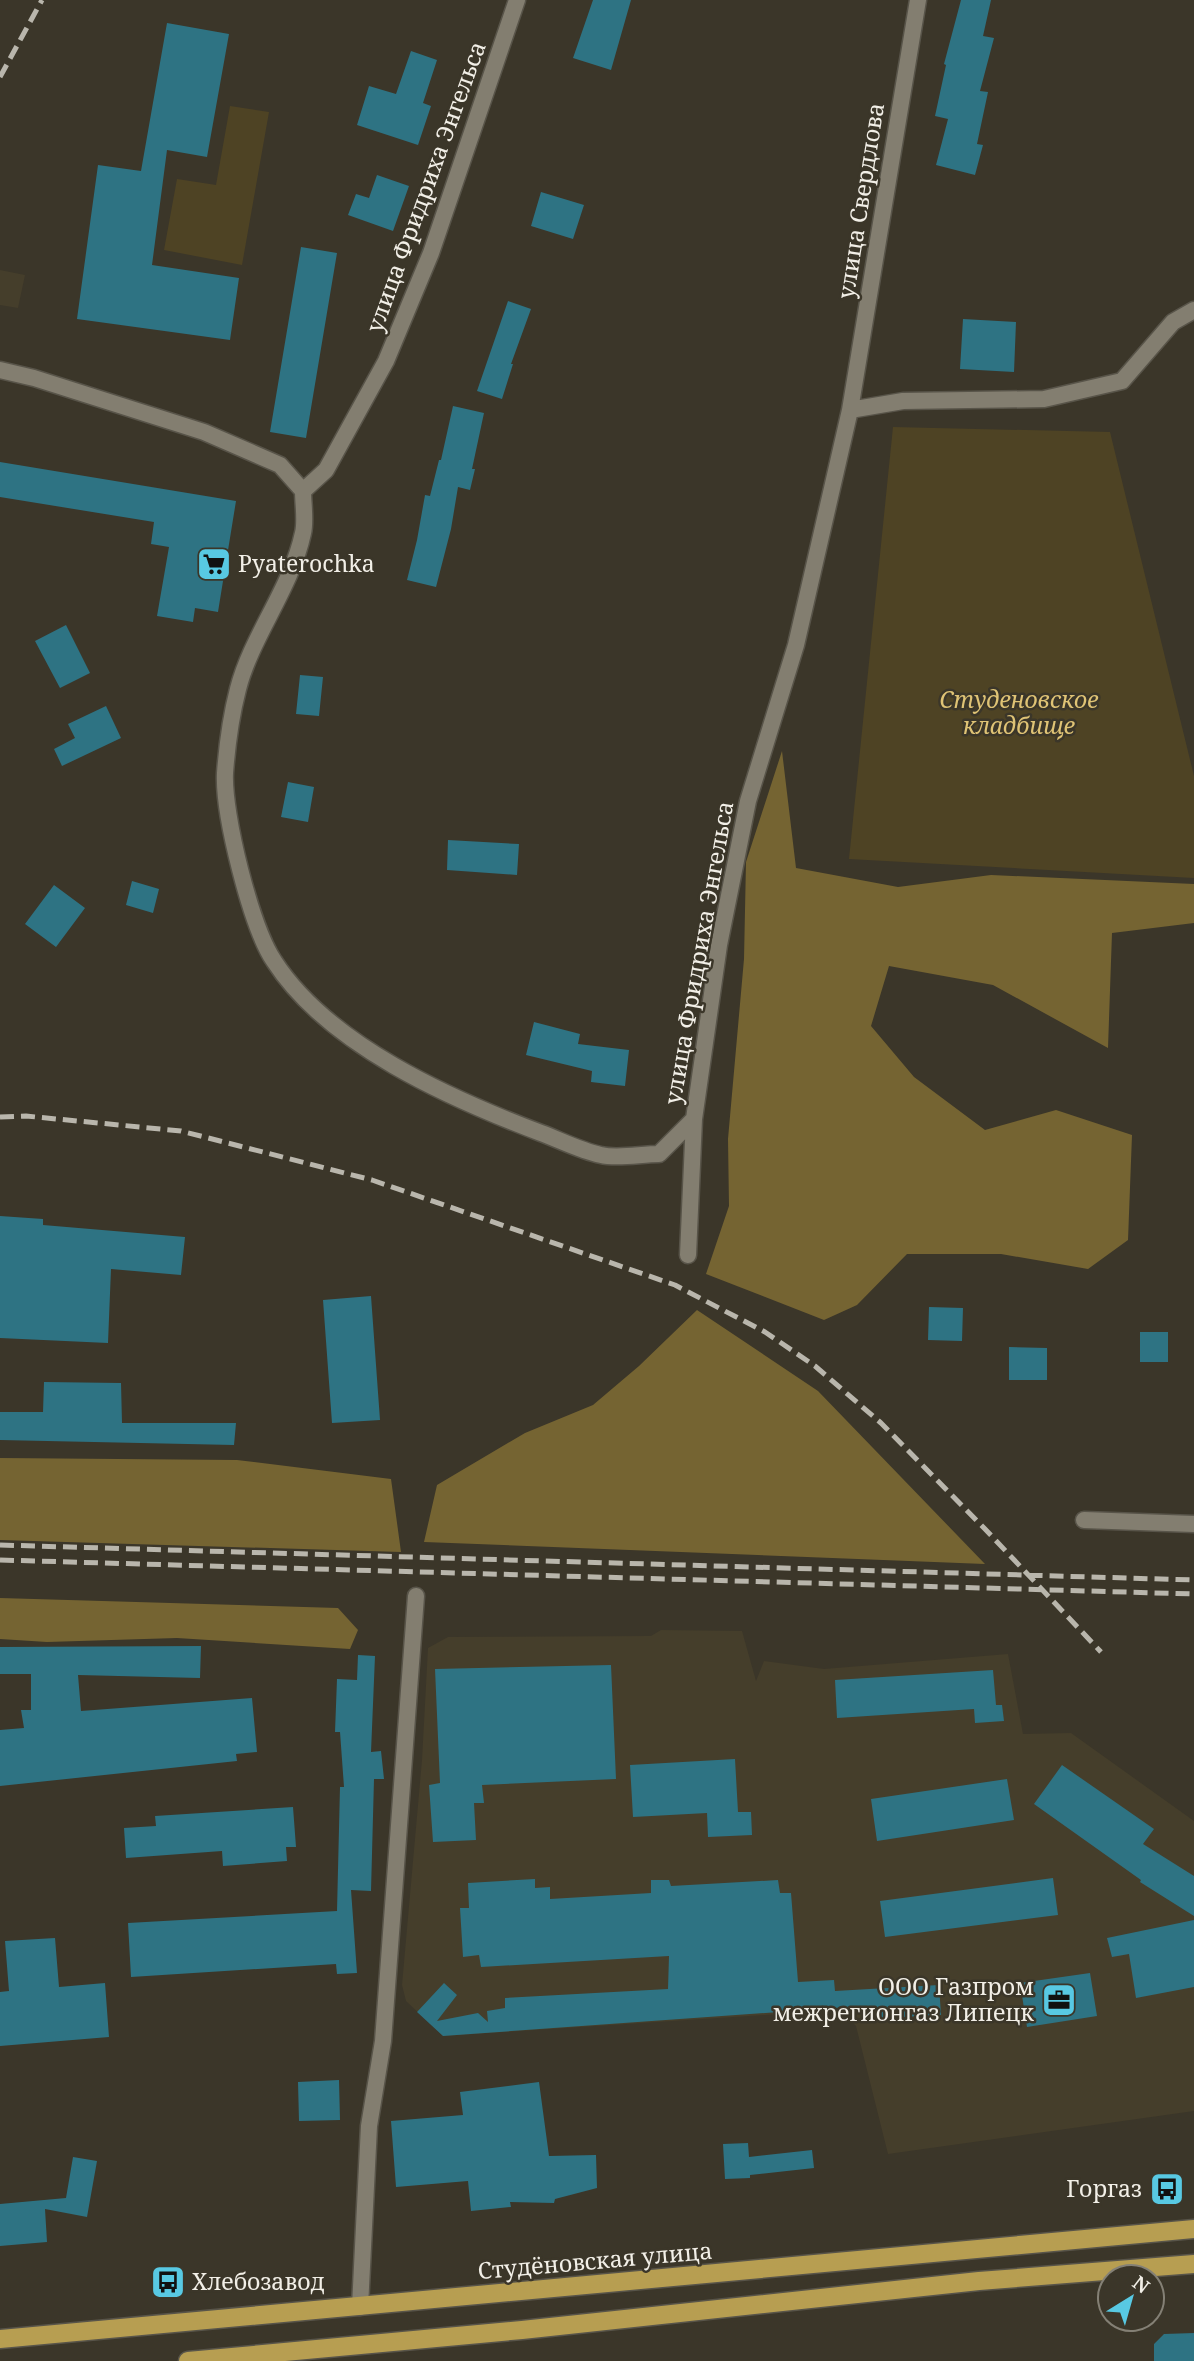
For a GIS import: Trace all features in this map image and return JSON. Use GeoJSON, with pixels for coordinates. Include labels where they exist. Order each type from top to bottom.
{"type":"FeatureCollection","features":[{"type":"Feature","properties":{"kind":"main road","name":"Студёновская улица"},"geometry":{"type":"LineString","coordinates":[[0,2339],[1194,2229]]}},
{"type":"Feature","properties":{"kind":"main road"},"geometry":{"type":"LineString","coordinates":[[188,2361],[522,2330],[979,2281],[1194,2264]]}},
{"type":"Feature","properties":{"kind":"street","name":"улица Фридриха Энгельса"},"geometry":{"type":"LineString","coordinates":[[517,0],[431,253],[386,360],[326,470],[303,491],[304,532],[238,688],[225,775],[230,828],[256,921],[273,960],[307,1001],[359,1044],[422,1081],[488,1113],[602,1155],[659,1154],[694,1119],[719,945],[748,801],[796,645],[850,410]]}},
{"type":"Feature","properties":{"kind":"street","name":"улица Свердлова"},"geometry":{"type":"LineString","coordinates":[[850,410],[918,0]]}},
{"type":"Feature","properties":{"kind":"street"},"geometry":{"type":"LineString","coordinates":[[850,410],[903,401],[1044,399],[1122,381],[1173,322],[1194,310]]}},
{"type":"Feature","properties":{"kind":"street"},"geometry":{"type":"LineString","coordinates":[[0,370],[34,378],[204,432],[280,465],[303,491]]}},
{"type":"Feature","properties":{"kind":"street"},"geometry":{"type":"LineString","coordinates":[[688,1255],[694,1119]]}},
{"type":"Feature","properties":{"kind":"street"},"geometry":{"type":"LineString","coordinates":[[1084,1520],[1194,1524]]}},
{"type":"Feature","properties":{"kind":"street"},"geometry":{"type":"LineString","coordinates":[[360,2307],[369,2126],[383,2041],[416,1596]]}},
{"type":"Feature","properties":{"kind":"shaded area"},"geometry":{"type":"Polygon","coordinates":[[[0,270],[25,275],[18,308],[0,305],[0,270]]]}},
{"type":"Feature","properties":{"kind":"shaded area"},"geometry":{"type":"Polygon","coordinates":[[[782,751],[796,868],[898,887],[991,875],[1194,884],[1194,923],[1112,933],[1108,1048],[993,985],[889,966],[871,1026],[914,1077],[985,1130],[1056,1110],[1132,1135],[1128,1240],[1088,1269],[1001,1254],[907,1254],[857,1305],[824,1320],[706,1274],[729,1206],[728,1139],[744,959],[746,862],[782,751]]]}},
{"type":"Feature","properties":{"kind":"shaded area"},"geometry":{"type":"Polygon","coordinates":[[[697,1310],[818,1391],[985,1564],[424,1542],[437,1485],[525,1433],[593,1405],[639,1366],[697,1310]]]}},
{"type":"Feature","properties":{"kind":"shaded area"},"geometry":{"type":"Polygon","coordinates":[[[0,1458],[237,1460],[391,1479],[401,1552],[0,1540],[0,1458]]]}},
{"type":"Feature","properties":{"kind":"shaded area"},"geometry":{"type":"Polygon","coordinates":[[[0,1598],[338,1608],[358,1630],[350,1649],[177,1638],[47,1642],[0,1639],[0,1598]]]}},
{"type":"Feature","properties":{"kind":"shaded area"},"geometry":{"type":"Polygon","coordinates":[[[661,1630],[742,1631],[756,1681],[764,1661],[824,1669],[1008,1654],[1023,1734],[1071,1733],[1194,1821],[1194,2111],[888,2154],[856,2026],[841,2010],[443,2036],[406,2001],[402,1985],[422,1760],[428,1648],[448,1637],[651,1636],[661,1630]]]}},
{"type":"Feature","properties":{"kind":"green space"},"geometry":{"type":"Polygon","coordinates":[[[230,106],[269,112],[242,265],[164,250],[177,179],[216,185],[230,106]]]}},
{"type":"Feature","properties":{"kind":"green space","name":"Студеновское кладбище"},"geometry":{"type":"Polygon","coordinates":[[[893,427],[1110,432],[1194,776],[1194,878],[849,859],[893,427]]]}},
{"type":"Feature","properties":{"kind":"building"},"geometry":{"type":"Polygon","coordinates":[[[593,0],[631,0],[611,70],[573,58],[593,0]]]}},
{"type":"Feature","properties":{"kind":"building"},"geometry":{"type":"Polygon","coordinates":[[[961,0],[991,0],[983,36],[994,38],[980,91],[988,92],[977,144],[983,145],[975,175],[936,165],[948,119],[935,116],[946,65],[944,64],[961,0]]]}},
{"type":"Feature","properties":{"kind":"building"},"geometry":{"type":"Polygon","coordinates":[[[167,23],[229,34],[207,157],[167,150],[152,265],[239,278],[230,340],[77,319],[98,165],[141,171],[167,23]]]}},
{"type":"Feature","properties":{"kind":"building"},"geometry":{"type":"Polygon","coordinates":[[[411,51],[437,60],[423,103],[431,106],[418,145],[357,125],[369,86],[396,94],[411,51]]]}},
{"type":"Feature","properties":{"kind":"building"},"geometry":{"type":"Polygon","coordinates":[[[377,175],[409,186],[393,231],[348,215],[356,194],[369,198],[377,175]]]}},
{"type":"Feature","properties":{"kind":"building"},"geometry":{"type":"Polygon","coordinates":[[[541,192],[584,205],[573,239],[531,226],[541,192]]]}},
{"type":"Feature","properties":{"kind":"building"},"geometry":{"type":"Polygon","coordinates":[[[301,247],[337,253],[306,438],[270,432],[301,247]]]}},
{"type":"Feature","properties":{"kind":"building"},"geometry":{"type":"Polygon","coordinates":[[[508,301],[531,309],[511,364],[502,399],[477,391],[508,301]]]}},
{"type":"Feature","properties":{"kind":"building"},"geometry":{"type":"Polygon","coordinates":[[[963,319],[1016,322],[1014,372],[960,369],[963,319]]]}},
{"type":"Feature","properties":{"kind":"building"},"geometry":{"type":"Polygon","coordinates":[[[453,406],[484,413],[470,490],[458,487],[451,529],[436,587],[407,580],[425,495],[430,496],[453,406]]]}},
{"type":"Feature","properties":{"kind":"building"},"geometry":{"type":"Polygon","coordinates":[[[0,462],[236,501],[218,612],[195,608],[193,622],[157,616],[169,547],[151,544],[154,522],[0,497],[0,462]]]}},
{"type":"Feature","properties":{"kind":"building"},"geometry":{"type":"Polygon","coordinates":[[[66,625],[90,673],[60,688],[35,641],[66,625]]]}},
{"type":"Feature","properties":{"kind":"building"},"geometry":{"type":"Polygon","coordinates":[[[300,675],[323,677],[319,716],[296,714],[300,675]]]}},
{"type":"Feature","properties":{"kind":"building"},"geometry":{"type":"Polygon","coordinates":[[[106,706],[121,738],[62,766],[54,749],[75,738],[68,724],[106,706]]]}},
{"type":"Feature","properties":{"kind":"building"},"geometry":{"type":"Polygon","coordinates":[[[288,782],[314,787],[308,822],[281,817],[288,782]]]}},
{"type":"Feature","properties":{"kind":"building"},"geometry":{"type":"Polygon","coordinates":[[[448,840],[519,844],[517,875],[447,870],[448,840]]]}},
{"type":"Feature","properties":{"kind":"building"},"geometry":{"type":"Polygon","coordinates":[[[132,881],[159,889],[153,913],[126,905],[132,881]]]}},
{"type":"Feature","properties":{"kind":"building"},"geometry":{"type":"Polygon","coordinates":[[[54,885],[85,908],[56,947],[25,924],[54,885]]]}},
{"type":"Feature","properties":{"kind":"building"},"geometry":{"type":"Polygon","coordinates":[[[534,1022],[580,1034],[578,1044],[629,1050],[625,1086],[591,1082],[592,1071],[526,1055],[534,1022]]]}},
{"type":"Feature","properties":{"kind":"building"},"geometry":{"type":"Polygon","coordinates":[[[0,1216],[43,1219],[43,1225],[185,1237],[181,1275],[111,1269],[108,1343],[0,1338],[0,1216]]]}},
{"type":"Feature","properties":{"kind":"building"},"geometry":{"type":"Polygon","coordinates":[[[371,1296],[380,1420],[332,1423],[323,1300],[371,1296]]]}},
{"type":"Feature","properties":{"kind":"building"},"geometry":{"type":"Polygon","coordinates":[[[929,1307],[963,1308],[962,1341],[928,1340],[929,1307]]]}},
{"type":"Feature","properties":{"kind":"building"},"geometry":{"type":"Polygon","coordinates":[[[1140,1332],[1168,1332],[1168,1362],[1140,1362],[1140,1332]]]}},
{"type":"Feature","properties":{"kind":"building"},"geometry":{"type":"Polygon","coordinates":[[[1009,1347],[1047,1348],[1047,1380],[1009,1380],[1009,1347]]]}},
{"type":"Feature","properties":{"kind":"building"},"geometry":{"type":"Polygon","coordinates":[[[44,1382],[121,1383],[122,1423],[236,1423],[234,1445],[0,1440],[0,1412],[43,1412],[44,1382]]]}},
{"type":"Feature","properties":{"kind":"building"},"geometry":{"type":"Polygon","coordinates":[[[201,1646],[200,1678],[78,1675],[81,1711],[252,1698],[257,1752],[236,1754],[237,1761],[0,1786],[0,1730],[24,1728],[21,1710],[31,1710],[31,1674],[0,1674],[0,1647],[201,1646]]]}},
{"type":"Feature","properties":{"kind":"building"},"geometry":{"type":"Polygon","coordinates":[[[358,1655],[375,1656],[371,1752],[381,1751],[384,1779],[374,1779],[371,1891],[351,1890],[357,1973],[337,1974],[336,1964],[131,1977],[128,1923],[337,1911],[340,1787],[344,1787],[340,1732],[335,1732],[337,1679],[357,1680],[358,1655]]]}},
{"type":"Feature","properties":{"kind":"building"},"geometry":{"type":"Polygon","coordinates":[[[611,1665],[616,1779],[482,1785],[484,1803],[474,1803],[476,1840],[433,1842],[429,1785],[440,1783],[435,1669],[611,1665]]]}},
{"type":"Feature","properties":{"kind":"building"},"geometry":{"type":"Polygon","coordinates":[[[993,1670],[996,1705],[1002,1705],[1004,1721],[975,1723],[974,1709],[837,1718],[835,1680],[993,1670]]]}},
{"type":"Feature","properties":{"kind":"building"},"geometry":{"type":"Polygon","coordinates":[[[735,1759],[738,1812],[751,1812],[752,1835],[708,1837],[707,1813],[633,1817],[630,1765],[735,1759]]]}},
{"type":"Feature","properties":{"kind":"building"},"geometry":{"type":"Polygon","coordinates":[[[1062,1765],[1154,1829],[1143,1844],[1194,1876],[1194,1916],[1140,1882],[1141,1880],[1034,1804],[1062,1765]]]}},
{"type":"Feature","properties":{"kind":"building"},"geometry":{"type":"Polygon","coordinates":[[[1007,1779],[1014,1820],[877,1841],[871,1799],[1007,1779]]]}},
{"type":"Feature","properties":{"kind":"building"},"geometry":{"type":"Polygon","coordinates":[[[293,1807],[296,1847],[286,1847],[287,1861],[223,1866],[222,1851],[126,1858],[124,1828],[156,1826],[155,1816],[293,1807]]]}},
{"type":"Feature","properties":{"kind":"building"},"geometry":{"type":"Polygon","coordinates":[[[1053,1878],[1058,1915],[885,1937],[880,1901],[1053,1878]]]}},
{"type":"Feature","properties":{"kind":"building"},"geometry":{"type":"Polygon","coordinates":[[[535,1879],[535,1888],[550,1887],[550,1899],[651,1893],[651,1880],[669,1880],[671,1886],[778,1880],[780,1893],[791,1893],[798,1982],[834,1980],[835,1991],[939,1985],[941,2015],[863,2019],[862,2006],[443,2036],[417,2012],[444,1983],[457,1995],[437,2021],[478,2013],[488,2022],[487,2011],[505,2008],[505,1998],[668,1989],[669,1956],[481,1967],[479,1955],[463,1957],[460,1908],[469,1908],[468,1883],[535,1879]]]}},
{"type":"Feature","properties":{"kind":"building"},"geometry":{"type":"Polygon","coordinates":[[[1194,1920],[1194,1987],[1136,1998],[1129,1954],[1112,1957],[1107,1938],[1194,1920]]]}},
{"type":"Feature","properties":{"kind":"building"},"geometry":{"type":"Polygon","coordinates":[[[55,1938],[59,1987],[105,1983],[109,2037],[0,2046],[0,1992],[9,1991],[5,1941],[55,1938]]]}},
{"type":"Feature","properties":{"kind":"building","name":"ООО Газпром межрегионгаз Липецк"},"geometry":{"type":"Polygon","coordinates":[[[1090,1973],[1097,2016],[1027,2027],[1020,1983],[1090,1973]]]}},
{"type":"Feature","properties":{"kind":"building"},"geometry":{"type":"Polygon","coordinates":[[[339,2080],[340,2120],[299,2121],[298,2082],[339,2080]]]}},
{"type":"Feature","properties":{"kind":"building"},"geometry":{"type":"Polygon","coordinates":[[[539,2082],[549,2156],[596,2155],[597,2188],[555,2199],[554,2203],[510,2202],[511,2207],[471,2211],[468,2181],[396,2187],[391,2121],[463,2115],[460,2092],[539,2082]]]}},
{"type":"Feature","properties":{"kind":"building"},"geometry":{"type":"Polygon","coordinates":[[[748,2143],[749,2157],[812,2150],[814,2168],[725,2179],[723,2144],[748,2143]]]}},
{"type":"Feature","properties":{"kind":"building"},"geometry":{"type":"Polygon","coordinates":[[[73,2157],[97,2161],[87,2217],[45,2209],[47,2242],[0,2246],[0,2204],[66,2198],[73,2157]]]}},
{"type":"Feature","properties":{"kind":"building"},"geometry":{"type":"Polygon","coordinates":[[[1194,2333],[1194,2361],[1154,2361],[1154,2344],[1164,2334],[1194,2333]]]}},
{"type":"Feature","properties":{"kind":"railway"},"geometry":{"type":"LineString","coordinates":[[0,77],[42,0]]}},
{"type":"Feature","properties":{"kind":"railway"},"geometry":{"type":"LineString","coordinates":[[0,1117],[26,1116],[181,1131],[372,1180],[675,1285],[765,1332],[815,1366],[881,1423],[1101,1652]]}},
{"type":"Feature","properties":{"kind":"railway"},"geometry":{"type":"LineString","coordinates":[[0,1545],[1194,1580]]}},
{"type":"Feature","properties":{"kind":"railway"},"geometry":{"type":"LineString","coordinates":[[0,1560],[1194,1594]]}},
{"type":"Feature","properties":{"kind":"place","name":"Pyaterochka"},"geometry":{"type":"Point","coordinates":[214,564]}},
{"type":"Feature","properties":{"kind":"place","name":"ООО Газпром межрегионгаз Липецк"},"geometry":{"type":"Point","coordinates":[1059,2000]}},
{"type":"Feature","properties":{"kind":"place","name":"Горгаз"},"geometry":{"type":"Point","coordinates":[1167,2189]}},
{"type":"Feature","properties":{"kind":"place","name":"Хлебозавод"},"geometry":{"type":"Point","coordinates":[168,2282]}}]}
